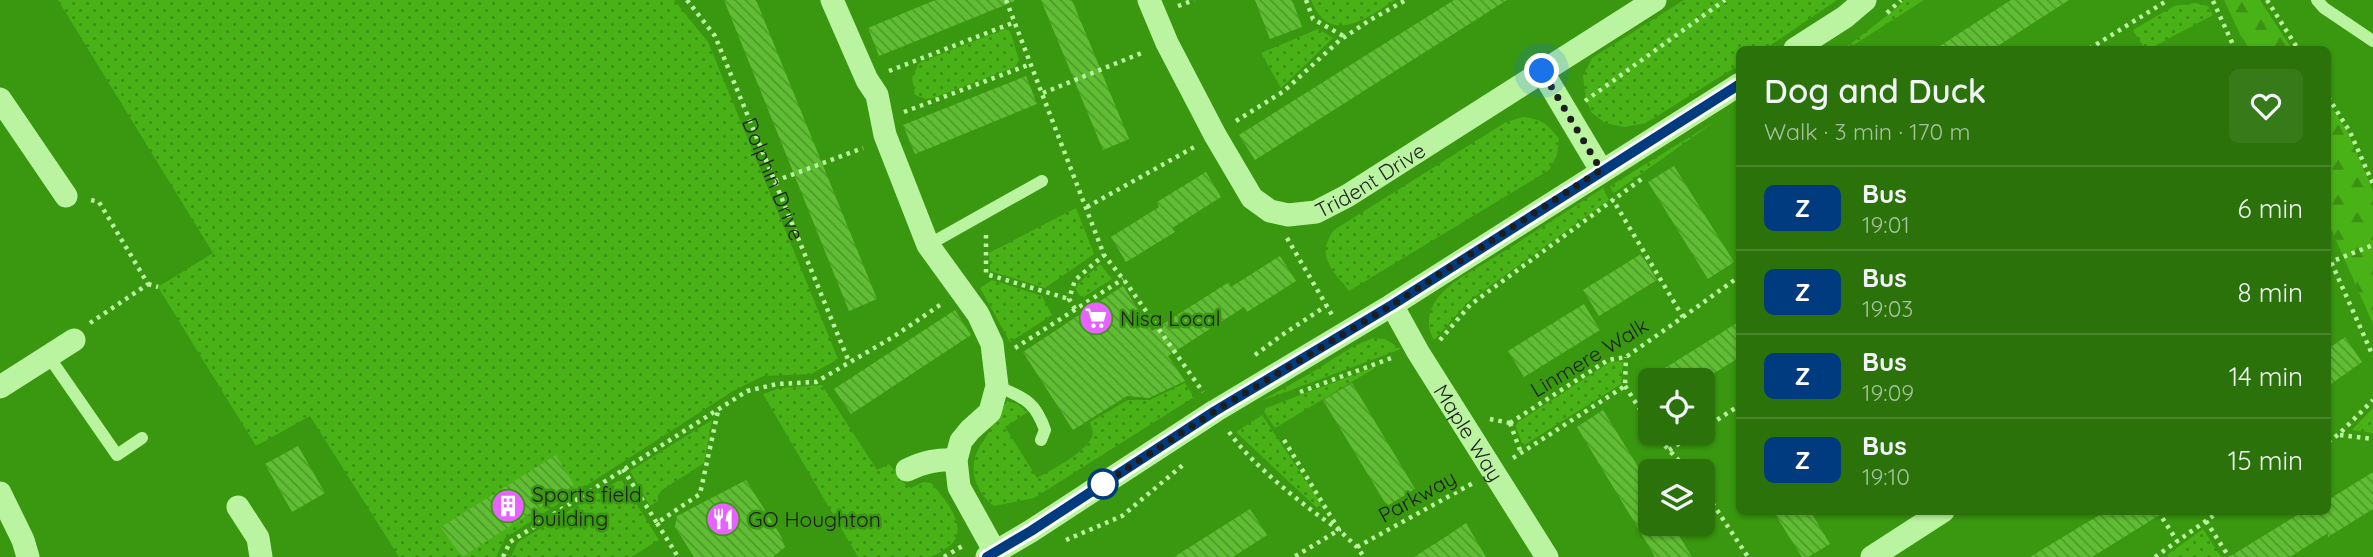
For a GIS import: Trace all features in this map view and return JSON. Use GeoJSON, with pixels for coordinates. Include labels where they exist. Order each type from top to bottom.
{"type":"FeatureCollection","features":[{"type":"Feature","properties":{"kind":"street"},"geometry":{"type":"LineString","coordinates":[[832,0],[867,80],[877,95],[884,130],[928,245],[978,314],[992,344],[998,386],[990,412],[961,441],[956,460],[959,487],[991,554],[1031,531],[1215,411],[1392,305],[1736,86]]}},
{"type":"Feature","properties":{"kind":"street"},"geometry":{"type":"LineString","coordinates":[[1149,0],[1167,43],[1215,135],[1252,198],[1270,211]]}},
{"type":"Feature","properties":{"kind":"street"},"geometry":{"type":"LineString","coordinates":[[1800,46],[1845,18],[1865,0]]}},
{"type":"Feature","properties":{"kind":"street","name":"Trident Drive"},"geometry":{"type":"LineString","coordinates":[[1270,211],[1288,215],[1316,212],[1347,197],[1645,3]]}},
{"type":"Feature","properties":{"kind":"street"},"geometry":{"type":"LineString","coordinates":[[1542,71],[1601,170]]}},
{"type":"Feature","properties":{"kind":"street"},"geometry":{"type":"LineString","coordinates":[[0,99],[65,196]]}},
{"type":"Feature","properties":{"kind":"street","name":"Maple Way"},"geometry":{"type":"LineString","coordinates":[[1392,305],[1547,557]]}},
{"type":"Feature","properties":{"kind":"street"},"geometry":{"type":"LineString","coordinates":[[0,387],[74,341]]}},
{"type":"Feature","properties":{"kind":"street"},"geometry":{"type":"LineString","coordinates":[[907,470],[932,460],[956,460]]}},
{"type":"Feature","properties":{"kind":"street"},"geometry":{"type":"LineString","coordinates":[[1,501],[23,540],[28,557]]}},
{"type":"Feature","properties":{"kind":"street"},"geometry":{"type":"LineString","coordinates":[[238,507],[258,538],[261,557]]}},
{"type":"Feature","properties":{"kind":"street"},"geometry":{"type":"LineString","coordinates":[[1872,557],[1935,515]]}},
{"type":"Feature","properties":{"kind":"lane"},"geometry":{"type":"LineString","coordinates":[[2316,0],[2323,8],[2373,41]]}},
{"type":"Feature","properties":{"kind":"lane"},"geometry":{"type":"LineString","coordinates":[[928,245],[1042,181]]}},
{"type":"Feature","properties":{"kind":"lane"},"geometry":{"type":"LineString","coordinates":[[49,357],[117,455],[142,438]]}},
{"type":"Feature","properties":{"kind":"lane"},"geometry":{"type":"LineString","coordinates":[[998,386],[1022,397],[1039,412],[1045,430],[1041,440]]}},
{"type":"Feature","properties":{"kind":"path","name":"Dolphin Drive"},"geometry":{"type":"LineString","coordinates":[[687,0],[715,36],[849,362]]}},
{"type":"Feature","properties":{"kind":"path"},"geometry":{"type":"LineString","coordinates":[[1006,0],[1104,255],[1203,392],[1214,384]]}},
{"type":"Feature","properties":{"kind":"path"},"geometry":{"type":"LineString","coordinates":[[1306,0],[1312,19],[1345,37]]}},
{"type":"Feature","properties":{"kind":"path"},"geometry":{"type":"LineString","coordinates":[[1087,207],[1215,135],[1284,91],[1345,37],[1406,0]]}},
{"type":"Feature","properties":{"kind":"path"},"geometry":{"type":"LineString","coordinates":[[1567,113],[1725,0]]}},
{"type":"Feature","properties":{"kind":"path"},"geometry":{"type":"LineString","coordinates":[[2095,46],[2168,0]]}},
{"type":"Feature","properties":{"kind":"path"},"geometry":{"type":"LineString","coordinates":[[2212,0],[2234,46]]}},
{"type":"Feature","properties":{"kind":"path"},"geometry":{"type":"LineString","coordinates":[[2267,0],[2296,46]]}},
{"type":"Feature","properties":{"kind":"path"},"geometry":{"type":"LineString","coordinates":[[867,80],[1015,22]]}},
{"type":"Feature","properties":{"kind":"path"},"geometry":{"type":"LineString","coordinates":[[1043,93],[1167,43]]}},
{"type":"Feature","properties":{"kind":"path"},"geometry":{"type":"LineString","coordinates":[[775,181],[1031,64]]}},
{"type":"Feature","properties":{"kind":"path"},"geometry":{"type":"LineString","coordinates":[[2331,102],[2350,132],[2373,184]]}},
{"type":"Feature","properties":{"kind":"path"},"geometry":{"type":"LineString","coordinates":[[1601,170],[1614,201],[1683,317]]}},
{"type":"Feature","properties":{"kind":"path"},"geometry":{"type":"LineString","coordinates":[[1287,396],[1403,354],[1419,352],[1437,343],[1470,305],[1646,176]]}},
{"type":"Feature","properties":{"kind":"path"},"geometry":{"type":"LineString","coordinates":[[65,196],[99,202],[148,284],[158,287]]}},
{"type":"Feature","properties":{"kind":"path"},"geometry":{"type":"LineString","coordinates":[[1270,211],[1345,333]]}},
{"type":"Feature","properties":{"kind":"path"},"geometry":{"type":"LineString","coordinates":[[986,235],[986,274],[1069,299],[1075,309]]}},
{"type":"Feature","properties":{"kind":"path"},"geometry":{"type":"LineString","coordinates":[[2331,261],[2373,244]]}},
{"type":"Feature","properties":{"kind":"path"},"geometry":{"type":"LineString","coordinates":[[1069,299],[1075,280],[1104,255]]}},
{"type":"Feature","properties":{"kind":"path"},"geometry":{"type":"LineString","coordinates":[[2331,266],[2373,356]]}},
{"type":"Feature","properties":{"kind":"path"},"geometry":{"type":"LineString","coordinates":[[995,362],[1123,279]]}},
{"type":"Feature","properties":{"kind":"path","name":"Linmere Walk"},"geometry":{"type":"LineString","coordinates":[[1521,453],[1510,423],[1608,360],[1626,357],[1736,279]]}},
{"type":"Feature","properties":{"kind":"path"},"geometry":{"type":"LineString","coordinates":[[74,341],[86,326],[148,284]]}},
{"type":"Feature","properties":{"kind":"path"},"geometry":{"type":"LineString","coordinates":[[503,557],[510,542],[747,391],[777,384],[816,382],[893,337],[961,291]]}},
{"type":"Feature","properties":{"kind":"path"},"geometry":{"type":"LineString","coordinates":[[1248,361],[1289,329],[1326,306]]}},
{"type":"Feature","properties":{"kind":"path"},"geometry":{"type":"LineString","coordinates":[[1626,357],[1625,386],[1638,406]]}},
{"type":"Feature","properties":{"kind":"path","name":"Parkway"},"geometry":{"type":"LineString","coordinates":[[1357,547],[1493,472],[1625,386]]}},
{"type":"Feature","properties":{"kind":"path"},"geometry":{"type":"LineString","coordinates":[[2331,440],[2373,400]]}},
{"type":"Feature","properties":{"kind":"path"},"geometry":{"type":"LineString","coordinates":[[1715,421],[1736,408]]}},
{"type":"Feature","properties":{"kind":"path"},"geometry":{"type":"LineString","coordinates":[[657,523],[700,494],[718,410]]}},
{"type":"Feature","properties":{"kind":"path"},"geometry":{"type":"LineString","coordinates":[[1218,436],[1227,429],[1238,445],[1309,510],[1339,530],[1364,557]]}},
{"type":"Feature","properties":{"kind":"path"},"geometry":{"type":"LineString","coordinates":[[2339,435],[2373,439]]}},
{"type":"Feature","properties":{"kind":"path"},"geometry":{"type":"LineString","coordinates":[[1284,440],[1339,530]]}},
{"type":"Feature","properties":{"kind":"path"},"geometry":{"type":"LineString","coordinates":[[1663,445],[1677,459]]}},
{"type":"Feature","properties":{"kind":"path"},"geometry":{"type":"LineString","coordinates":[[1669,450],[1677,445]]}},
{"type":"Feature","properties":{"kind":"path"},"geometry":{"type":"LineString","coordinates":[[1055,545],[1122,516],[1192,457]]}},
{"type":"Feature","properties":{"kind":"path"},"geometry":{"type":"LineString","coordinates":[[623,469],[678,557]]}},
{"type":"Feature","properties":{"kind":"path"},"geometry":{"type":"LineString","coordinates":[[1715,507],[1748,557]]}},
{"type":"Feature","properties":{"kind":"path"},"geometry":{"type":"LineString","coordinates":[[2161,515],[2177,541]]}},
{"type":"Feature","properties":{"kind":"path"},"geometry":{"type":"LineString","coordinates":[[2155,557],[2214,515]]}},
{"type":"Feature","properties":{"kind":"path"},"geometry":{"type":"LineString","coordinates":[[2206,521],[2229,557]]}},
{"type":"Feature","properties":{"kind":"path"},"geometry":{"type":"LineString","coordinates":[[1294,557],[1339,530]]}},
{"type":"Feature","properties":{"kind":"green space"},"geometry":{"type":"Polygon","coordinates":[[[58,0],[674,0],[708,42],[838,359],[811,374],[763,376],[733,391],[505,538],[496,557],[399,557],[310,416],[256,446],[158,287],[213,253],[58,0]]]}},
{"type":"Feature","properties":{"kind":"green space"},"geometry":{"type":"Polygon","coordinates":[[[1311,0],[1395,0],[1360,20],[1338,25],[1328,22],[1319,14],[1311,0]]]}},
{"type":"Feature","properties":{"kind":"green space"},"geometry":{"type":"Polygon","coordinates":[[[1684,0],[1837,0],[1769,46],[1736,46],[1736,67],[1646,123],[1624,127],[1605,123],[1592,113],[1586,100],[1583,76],[1592,58],[1684,0]]]}},
{"type":"Feature","properties":{"kind":"green space"},"geometry":{"type":"Polygon","coordinates":[[[1904,0],[1924,0],[1848,46],[1904,0]]]}},
{"type":"Feature","properties":{"kind":"green space"},"geometry":{"type":"Polygon","coordinates":[[[2224,0],[2260,0],[2290,46],[2246,46],[2224,0]]]}},
{"type":"Feature","properties":{"kind":"green space"},"geometry":{"type":"Polygon","coordinates":[[[2195,3],[2208,6],[2213,15],[2155,46],[2143,46],[2133,30],[2174,6],[2195,3]]]}},
{"type":"Feature","properties":{"kind":"green space"},"geometry":{"type":"Polygon","coordinates":[[[1005,29],[1010,31],[1019,60],[1015,67],[933,98],[926,99],[915,95],[912,78],[919,63],[1005,29]]]}},
{"type":"Feature","properties":{"kind":"green space"},"geometry":{"type":"Polygon","coordinates":[[[1318,29],[1333,38],[1281,88],[1261,53],[1318,29]]]}},
{"type":"Feature","properties":{"kind":"green space"},"geometry":{"type":"Polygon","coordinates":[[[2331,107],[2347,131],[2373,191],[2373,324],[2331,229],[2331,107]]]}},
{"type":"Feature","properties":{"kind":"green space"},"geometry":{"type":"Polygon","coordinates":[[[1523,117],[1544,123],[1559,139],[1557,155],[1549,170],[1349,291],[1332,269],[1326,255],[1328,239],[1334,230],[1506,122],[1523,117]]]}},
{"type":"Feature","properties":{"kind":"green space"},"geometry":{"type":"Polygon","coordinates":[[[1714,122],[1614,193],[1614,194],[1610,186],[1714,122]]]}},
{"type":"Feature","properties":{"kind":"green space"},"geometry":{"type":"Polygon","coordinates":[[[1603,188],[1609,200],[1469,301],[1434,340],[1429,325],[1430,314],[1434,303],[1443,292],[1465,275],[1603,188]]]}},
{"type":"Feature","properties":{"kind":"green space"},"geometry":{"type":"Polygon","coordinates":[[[1076,208],[1094,254],[1045,288],[990,271],[989,253],[1076,208]]]}},
{"type":"Feature","properties":{"kind":"green space"},"geometry":{"type":"Polygon","coordinates":[[[1100,264],[1112,279],[1082,298],[1076,290],[1078,284],[1100,264]]]}},
{"type":"Feature","properties":{"kind":"green space"},"geometry":{"type":"Polygon","coordinates":[[[992,280],[1042,296],[1052,315],[1010,342],[980,288],[992,280]]]}},
{"type":"Feature","properties":{"kind":"green space"},"geometry":{"type":"Polygon","coordinates":[[[1373,338],[1385,339],[1401,349],[1261,401],[1352,347],[1373,338]]]}},
{"type":"Feature","properties":{"kind":"green space"},"geometry":{"type":"Polygon","coordinates":[[[1623,361],[1621,384],[1523,446],[1515,424],[1610,362],[1623,361]]]}},
{"type":"Feature","properties":{"kind":"green space"},"geometry":{"type":"Polygon","coordinates":[[[1380,365],[1275,428],[1263,410],[1266,408],[1380,365]]]}},
{"type":"Feature","properties":{"kind":"green space"},"geometry":{"type":"Polygon","coordinates":[[[1185,383],[1194,397],[1034,498],[994,506],[982,494],[975,479],[974,462],[999,405],[1007,401],[1028,412],[1005,427],[1037,478],[1085,447],[1093,433],[1090,422],[1128,400],[1150,400],[1185,383]]]}},
{"type":"Feature","properties":{"kind":"green space"},"geometry":{"type":"Polygon","coordinates":[[[822,385],[877,470],[889,464],[911,488],[923,482],[931,483],[943,497],[957,524],[955,540],[948,547],[929,557],[858,557],[763,394],[780,388],[822,385]]]}},
{"type":"Feature","properties":{"kind":"green space"},"geometry":{"type":"Polygon","coordinates":[[[2373,408],[2373,433],[2352,430],[2373,408]]]}},
{"type":"Feature","properties":{"kind":"green space"},"geometry":{"type":"Polygon","coordinates":[[[1262,415],[1322,509],[1316,507],[1236,432],[1262,415]]]}},
{"type":"Feature","properties":{"kind":"green space"},"geometry":{"type":"Polygon","coordinates":[[[712,420],[704,463],[662,490],[658,501],[650,506],[630,471],[712,420]]]}},
{"type":"Feature","properties":{"kind":"green space"},"geometry":{"type":"Polygon","coordinates":[[[621,479],[659,540],[631,557],[511,557],[518,542],[621,479]]]}},
{"type":"Feature","properties":{"kind":"green space"},"geometry":{"type":"Polygon","coordinates":[[[2203,529],[2221,557],[2168,557],[2167,555],[2203,529]]]}},
{"type":"Feature","properties":{"kind":"building"},"geometry":{"type":"Polygon","coordinates":[[[724,0],[756,0],[877,299],[849,311],[724,0]]]}},
{"type":"Feature","properties":{"kind":"building"},"geometry":{"type":"Polygon","coordinates":[[[935,0],[1015,1],[879,56],[868,28],[935,0]]]}},
{"type":"Feature","properties":{"kind":"building"},"geometry":{"type":"Polygon","coordinates":[[[1041,0],[1072,0],[1129,139],[1103,150],[1041,0]]]}},
{"type":"Feature","properties":{"kind":"building"},"geometry":{"type":"Polygon","coordinates":[[[1255,0],[1292,0],[1302,27],[1270,39],[1255,0]]]}},
{"type":"Feature","properties":{"kind":"building"},"geometry":{"type":"Polygon","coordinates":[[[1454,0],[1507,0],[1255,160],[1239,135],[1454,0]]]}},
{"type":"Feature","properties":{"kind":"building"},"geometry":{"type":"Polygon","coordinates":[[[2011,0],[2069,0],[1998,46],[1940,46],[2011,0]]]}},
{"type":"Feature","properties":{"kind":"building"},"geometry":{"type":"Polygon","coordinates":[[[1026,76],[1037,104],[915,154],[903,125],[1026,76]]]}},
{"type":"Feature","properties":{"kind":"building"},"geometry":{"type":"Polygon","coordinates":[[[1674,166],[1734,262],[1708,279],[1648,182],[1674,166]]]}},
{"type":"Feature","properties":{"kind":"building"},"geometry":{"type":"Polygon","coordinates":[[[1206,172],[1221,197],[1172,228],[1175,232],[1126,262],[1111,237],[1159,207],[1157,202],[1206,172]]]}},
{"type":"Feature","properties":{"kind":"building"},"geometry":{"type":"Polygon","coordinates":[[[1641,254],[1657,280],[1599,316],[1583,290],[1641,254]]]}},
{"type":"Feature","properties":{"kind":"building"},"geometry":{"type":"Polygon","coordinates":[[[1280,256],[1296,281],[1247,312],[1244,307],[1168,356],[1185,381],[1149,398],[1127,396],[1073,430],[1023,352],[1123,286],[1152,331],[1229,282],[1231,287],[1280,256]]]}},
{"type":"Feature","properties":{"kind":"building"},"geometry":{"type":"Polygon","coordinates":[[[1584,304],[1600,330],[1524,377],[1508,351],[1584,304]]]}},
{"type":"Feature","properties":{"kind":"building"},"geometry":{"type":"Polygon","coordinates":[[[955,310],[971,335],[851,414],[834,389],[955,310]]]}},
{"type":"Feature","properties":{"kind":"building"},"geometry":{"type":"Polygon","coordinates":[[[1736,324],[1736,359],[1715,373],[1715,368],[1665,368],[1736,324]]]}},
{"type":"Feature","properties":{"kind":"building"},"geometry":{"type":"Polygon","coordinates":[[[2345,337],[2362,362],[2331,384],[2331,347],[2345,337]]]}},
{"type":"Feature","properties":{"kind":"building"},"geometry":{"type":"Polygon","coordinates":[[[1352,383],[1415,489],[1387,506],[1323,400],[1352,383]]]}},
{"type":"Feature","properties":{"kind":"building"},"geometry":{"type":"Polygon","coordinates":[[[1603,410],[1638,467],[1638,529],[1577,427],[1603,410]]]}},
{"type":"Feature","properties":{"kind":"building"},"geometry":{"type":"Polygon","coordinates":[[[298,446],[325,493],[292,512],[265,464],[298,446]]]}},
{"type":"Feature","properties":{"kind":"building","name":"Sports field building"},"geometry":{"type":"Polygon","coordinates":[[[556,455],[574,485],[462,557],[441,527],[556,455]]]}},
{"type":"Feature","properties":{"kind":"building"},"geometry":{"type":"Polygon","coordinates":[[[2373,472],[2373,509],[2328,537],[2328,533],[2290,557],[2229,557],[2297,515],[2331,515],[2331,498],[2373,472]]]}},
{"type":"Feature","properties":{"kind":"building","name":"GO Houghton"},"geometry":{"type":"Polygon","coordinates":[[[746,480],[785,547],[773,557],[694,557],[675,527],[677,516],[746,480]]]}},
{"type":"Feature","properties":{"kind":"building"},"geometry":{"type":"Polygon","coordinates":[[[1250,509],[1267,535],[1233,557],[1174,557],[1250,509]]]}},
{"type":"Feature","properties":{"kind":"building"},"geometry":{"type":"Polygon","coordinates":[[[1776,515],[1812,515],[1830,544],[1808,557],[1802,557],[1776,515]]]}},
{"type":"Feature","properties":{"kind":"building"},"geometry":{"type":"Polygon","coordinates":[[[2099,515],[2160,515],[2092,557],[2030,557],[2099,515]]]}},
{"type":"Feature","properties":{"kind":"building"},"geometry":{"type":"Polygon","coordinates":[[[1466,523],[1486,557],[1414,557],[1447,536],[1466,523]]]}},
{"type":"Feature","properties":{"kind":"building"},"geometry":{"type":"Polygon","coordinates":[[[1642,536],[1679,536],[1692,557],[1655,557],[1642,536]]]}},
{"type":"Feature","properties":{"kind":"bus line","name":"Z"},"geometry":{"type":"LineString","coordinates":[[987,557],[1215,411],[1392,305],[1736,86]]}},
{"type":"Feature","properties":{"kind":"place","name":"Nisa Local"},"geometry":{"type":"Point","coordinates":[1096,318]}},
{"type":"Feature","properties":{"kind":"place","name":"Sports field building"},"geometry":{"type":"Point","coordinates":[508,506]}},
{"type":"Feature","properties":{"kind":"place","name":"GO Houghton"},"geometry":{"type":"Point","coordinates":[723,519]}},
{"type":"Feature","properties":{"kind":"route"},"geometry":{"type":"LineString","coordinates":[[1103,484],[1100,486],[1215,411],[1392,305],[1601,170],[1542,71]]}}]}
